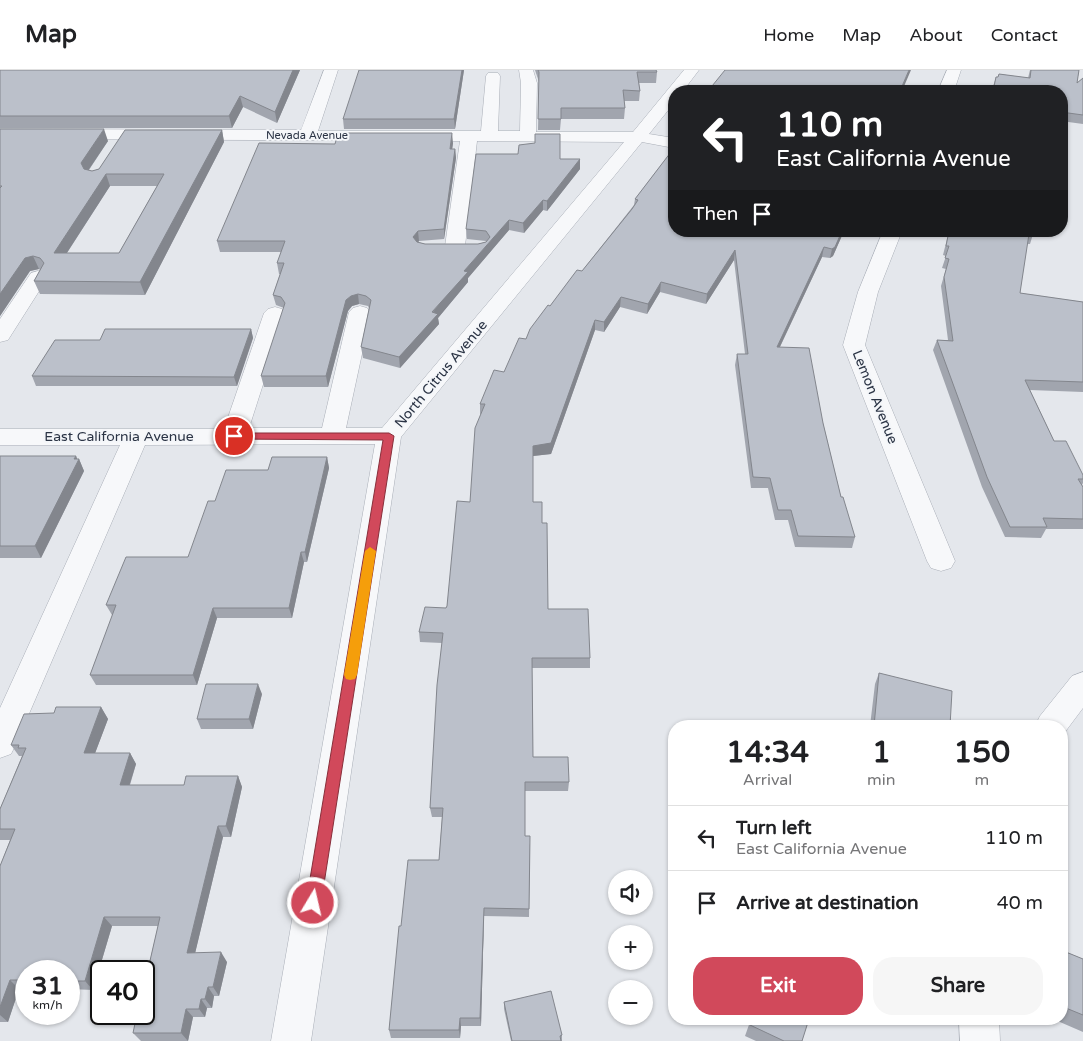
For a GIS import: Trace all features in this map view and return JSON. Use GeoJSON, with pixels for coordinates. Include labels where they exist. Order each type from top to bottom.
{"type":"FeatureCollection","features":[{"type":"Feature","properties":{"kind":"street"},"geometry":{"type":"LineString","coordinates":[[308,135],[331,70]]}},
{"type":"Feature","properties":{"kind":"street"},"geometry":{"type":"LineString","coordinates":[[526,70],[529,83],[528,136]]}},
{"type":"Feature","properties":{"kind":"street","name":"North Citrus Avenue"},"geometry":{"type":"LineString","coordinates":[[680,85],[692,70]]}},
{"type":"Feature","properties":{"kind":"street"},"geometry":{"type":"LineString","coordinates":[[948,85],[954,70]]}},
{"type":"Feature","properties":{"kind":"street"},"geometry":{"type":"LineString","coordinates":[[489,136],[493,76]]}},
{"type":"Feature","properties":{"kind":"street","name":"North Citrus Avenue"},"geometry":{"type":"LineString","coordinates":[[291,1041],[389,436],[668,101]]}},
{"type":"Feature","properties":{"kind":"street","name":"Nevada Avenue"},"geometry":{"type":"LineString","coordinates":[[0,134],[119,141],[308,135],[639,137],[668,142]]}},
{"type":"Feature","properties":{"kind":"street"},"geometry":{"type":"LineString","coordinates":[[436,246],[463,246],[469,136]]}},
{"type":"Feature","properties":{"kind":"street","name":"Lemon Avenue"},"geometry":{"type":"LineString","coordinates":[[891,237],[868,292],[854,345],[941,561]]}},
{"type":"Feature","properties":{"kind":"street"},"geometry":{"type":"LineString","coordinates":[[0,335],[38,277]]}},
{"type":"Feature","properties":{"kind":"street"},"geometry":{"type":"LineString","coordinates":[[332,436],[360,312]]}},
{"type":"Feature","properties":{"kind":"street"},"geometry":{"type":"LineString","coordinates":[[234,436],[275,313]]}},
{"type":"Feature","properties":{"kind":"street"},"geometry":{"type":"LineString","coordinates":[[0,744],[136,436]]}},
{"type":"Feature","properties":{"kind":"street","name":"East California Avenue"},"geometry":{"type":"LineString","coordinates":[[0,437],[389,436]]}},
{"type":"Feature","properties":{"kind":"street"},"geometry":{"type":"LineString","coordinates":[[1056,720],[1083,684]]}},
{"type":"Feature","properties":{"kind":"street"},"geometry":{"type":"LineString","coordinates":[[979,1025],[980,1041]]}},
{"type":"Feature","properties":{"kind":"building"},"geometry":{"type":"Polygon","coordinates":[[[0,70],[293,70],[275,112],[240,96],[229,116],[0,116],[0,70]]]}},
{"type":"Feature","properties":{"kind":"building"},"geometry":{"type":"Polygon","coordinates":[[[359,70],[462,70],[454,119],[343,119],[359,70]]]}},
{"type":"Feature","properties":{"kind":"building"},"geometry":{"type":"Polygon","coordinates":[[[538,70],[656,70],[657,72],[637,72],[640,91],[623,90],[625,108],[561,108],[561,119],[538,119],[538,70]]]}},
{"type":"Feature","properties":{"kind":"building"},"geometry":{"type":"Polygon","coordinates":[[[725,70],[909,70],[903,85],[713,85],[725,70]]]}},
{"type":"Feature","properties":{"kind":"building"},"geometry":{"type":"Polygon","coordinates":[[[1031,70],[1079,70],[1077,83],[1083,78],[1083,115],[1068,113],[1068,85],[994,85],[996,77],[999,74],[1030,78],[1031,70]]]}},
{"type":"Feature","properties":{"kind":"building"},"geometry":{"type":"Polygon","coordinates":[[[0,129],[104,129],[81,163],[84,169],[92,171],[99,169],[125,130],[222,130],[140,282],[34,281],[44,263],[40,258],[33,256],[25,258],[0,294],[0,188],[2,186],[0,186],[0,129]],[[106,174],[54,253],[119,253],[164,174],[106,174]]]}},
{"type":"Feature","properties":{"kind":"building"},"geometry":{"type":"Polygon","coordinates":[[[338,133],[452,133],[450,149],[455,149],[444,229],[418,231],[413,237],[417,242],[425,244],[478,244],[486,242],[490,237],[486,231],[466,229],[476,154],[518,154],[519,145],[535,143],[535,134],[560,134],[560,159],[580,159],[547,201],[543,200],[523,223],[509,220],[464,271],[468,272],[432,312],[438,314],[399,357],[361,347],[371,300],[366,296],[358,294],[346,300],[326,376],[261,376],[285,303],[281,297],[273,295],[284,263],[277,263],[285,241],[217,241],[259,143],[335,144],[338,133]]]}},
{"type":"Feature","properties":{"kind":"building"},"geometry":{"type":"Polygon","coordinates":[[[668,156],[668,237],[839,237],[835,247],[832,249],[824,247],[777,347],[809,348],[823,423],[841,497],[843,497],[855,537],[798,536],[791,510],[778,510],[770,478],[753,477],[737,354],[748,354],[735,250],[707,294],[661,282],[648,304],[621,297],[604,322],[595,320],[551,443],[533,446],[533,502],[542,502],[542,523],[547,523],[548,609],[588,609],[590,658],[532,658],[533,757],[568,757],[569,782],[525,782],[525,836],[530,836],[529,909],[484,908],[480,1018],[460,1018],[459,1030],[389,1030],[399,926],[401,926],[408,860],[439,860],[443,808],[430,808],[437,685],[443,633],[419,632],[425,607],[446,608],[447,606],[457,501],[470,502],[475,428],[485,404],[480,404],[494,370],[504,372],[519,338],[526,339],[530,329],[548,305],[550,306],[577,270],[582,271],[632,209],[638,200],[635,199],[668,156]]]}},
{"type":"Feature","properties":{"kind":"building"},"geometry":{"type":"Polygon","coordinates":[[[948,237],[1029,237],[1020,293],[1083,302],[1083,382],[1025,380],[1054,441],[1066,441],[1083,475],[1083,479],[1078,479],[1083,487],[1083,519],[1043,518],[1047,527],[1010,527],[987,477],[937,340],[953,341],[944,277],[949,259],[945,258],[949,246],[946,246],[948,237]]]}},
{"type":"Feature","properties":{"kind":"building"},"geometry":{"type":"Polygon","coordinates":[[[105,329],[251,329],[234,377],[32,376],[55,340],[100,340],[105,329]]]}},
{"type":"Feature","properties":{"kind":"building"},"geometry":{"type":"Polygon","coordinates":[[[0,456],[76,456],[74,459],[79,459],[35,546],[0,546],[0,456]]]}},
{"type":"Feature","properties":{"kind":"building"},"geometry":{"type":"Polygon","coordinates":[[[272,457],[327,457],[305,552],[301,552],[289,608],[213,608],[193,675],[90,675],[116,605],[106,605],[126,557],[188,557],[208,501],[215,501],[226,470],[268,470],[272,457]]]}},
{"type":"Feature","properties":{"kind":"building"},"geometry":{"type":"Polygon","coordinates":[[[879,673],[952,691],[950,720],[875,720],[879,673]]]}},
{"type":"Feature","properties":{"kind":"building"},"geometry":{"type":"Polygon","coordinates":[[[206,684],[258,684],[249,719],[197,719],[206,684]]]}},
{"type":"Feature","properties":{"kind":"building"},"geometry":{"type":"Polygon","coordinates":[[[56,707],[101,707],[84,753],[130,753],[120,785],[184,785],[186,776],[238,776],[226,826],[218,826],[187,953],[221,952],[213,987],[208,987],[205,999],[201,999],[199,1009],[186,1009],[181,1033],[133,1033],[135,1025],[155,1025],[155,960],[150,960],[160,917],[104,917],[85,981],[80,981],[80,960],[15,960],[15,980],[10,980],[0,1007],[0,866],[15,829],[0,829],[0,809],[26,748],[18,748],[19,745],[11,745],[24,714],[54,713],[56,707]]]}},
{"type":"Feature","properties":{"kind":"building"},"geometry":{"type":"Polygon","coordinates":[[[1068,953],[1083,959],[1083,1015],[1068,1009],[1068,953]]]}},
{"type":"Feature","properties":{"kind":"building"},"geometry":{"type":"Polygon","coordinates":[[[551,991],[562,1035],[560,1036],[561,1041],[512,1041],[504,1002],[551,991]]]}},
{"type":"Feature","properties":{"kind":"building"},"geometry":{"type":"Polygon","coordinates":[[[750,1025],[807,1025],[802,1041],[784,1041],[750,1025]]]}},
{"type":"Feature","properties":{"kind":"slow traffic"},"geometry":{"type":"LineString","coordinates":[[350,675],[370,551]]}},
{"type":"Feature","properties":{"kind":"route"},"geometry":{"type":"LineString","coordinates":[[234,436],[389,436],[313,903]]}}]}
